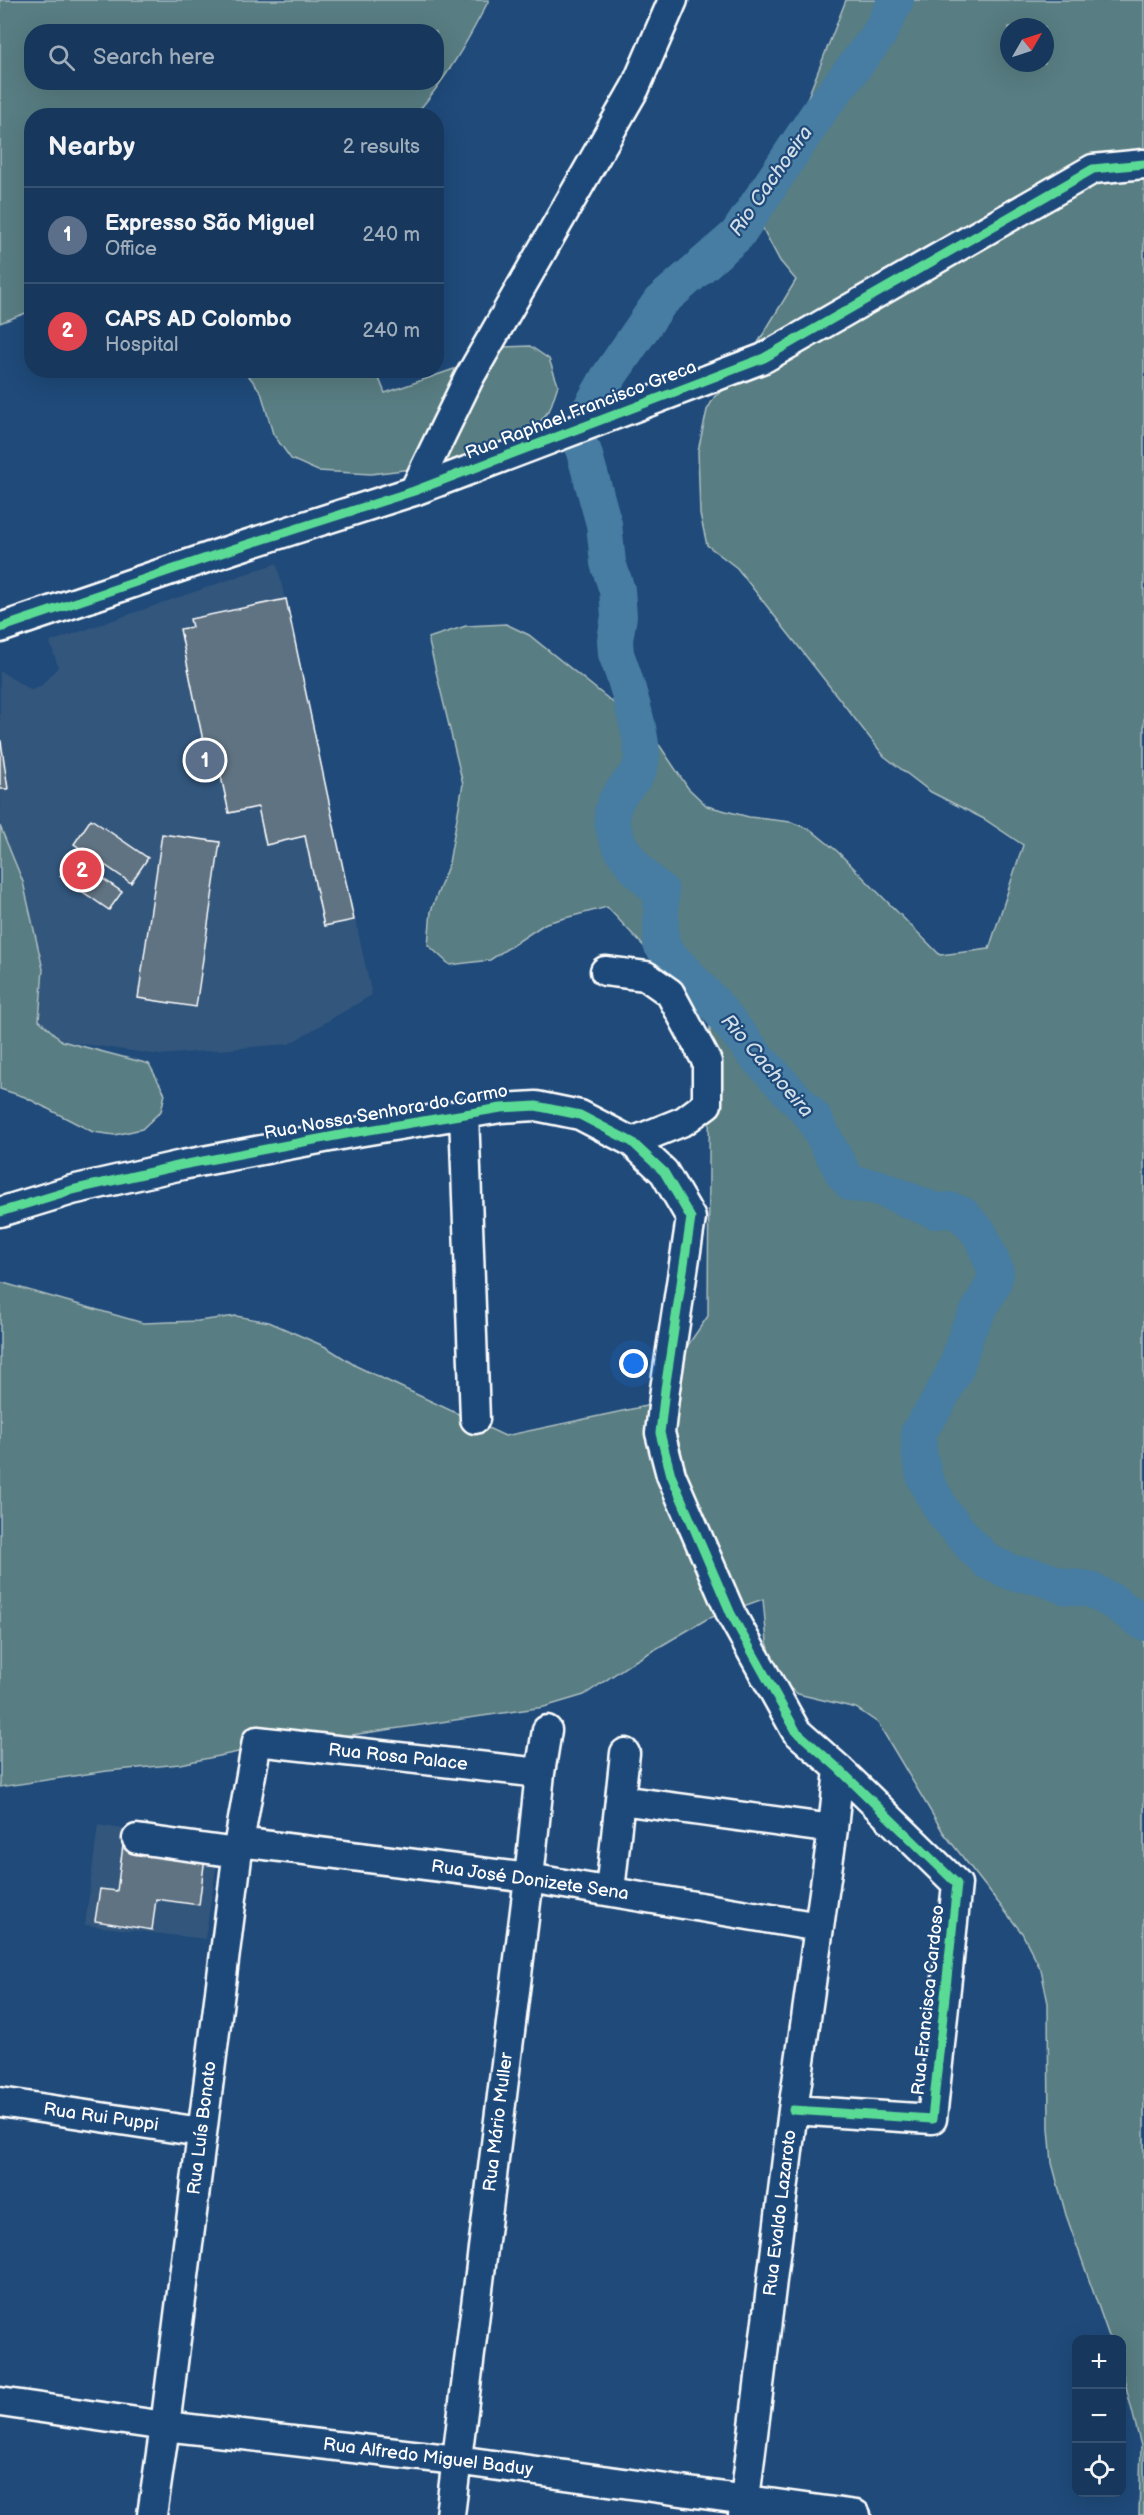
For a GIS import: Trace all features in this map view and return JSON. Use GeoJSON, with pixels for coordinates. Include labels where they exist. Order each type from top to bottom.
{"type":"FeatureCollection","features":[{"type":"Feature","properties":{"kind":"street"},"geometry":{"type":"LineString","coordinates":[[414,491],[469,378],[635,88],[673,0]]}},
{"type":"Feature","properties":{"kind":"street","name":"Rua Raphael Francisco Greca"},"geometry":{"type":"LineString","coordinates":[[0,628],[233,549],[414,491],[764,358],[1093,169],[1144,164]]}},
{"type":"Feature","properties":{"kind":"street"},"geometry":{"type":"LineString","coordinates":[[605,970],[646,976],[670,993],[707,1062],[707,1104],[684,1121],[632,1142]]}},
{"type":"Feature","properties":{"kind":"street","name":"Rua Nossa Senhora do Carmo"},"geometry":{"type":"LineString","coordinates":[[0,1212],[72,1190],[182,1165],[464,1113],[536,1106],[580,1115],[632,1142],[664,1172],[691,1218],[660,1433],[671,1475],[731,1614],[796,1731],[839,1769],[957,1884]]}},
{"type":"Feature","properties":{"kind":"street"},"geometry":{"type":"LineString","coordinates":[[464,1113],[475,1419]]}},
{"type":"Feature","properties":{"kind":"street","name":"Rua Mário Muller"},"geometry":{"type":"LineString","coordinates":[[450,2515],[540,1773],[548,1730]]}},
{"type":"Feature","properties":{"kind":"street","name":"Rua Rosa Palace"},"geometry":{"type":"LineString","coordinates":[[257,1742],[540,1773]]}},
{"type":"Feature","properties":{"kind":"street","name":"Rua Luís Bonato"},"geometry":{"type":"LineString","coordinates":[[152,2515],[238,1848],[257,1742]]}},
{"type":"Feature","properties":{"kind":"street"},"geometry":{"type":"LineString","coordinates":[[610,1891],[625,1753]]}},
{"type":"Feature","properties":{"kind":"street","name":"Rua Evaldo Lazaroto"},"geometry":{"type":"LineString","coordinates":[[744,2507],[793,2110],[833,1829],[839,1769]]}},
{"type":"Feature","properties":{"kind":"street"},"geometry":{"type":"LineString","coordinates":[[620,1800],[833,1829]]}},
{"type":"Feature","properties":{"kind":"street","name":"Rua José Donizete Sena"},"geometry":{"type":"LineString","coordinates":[[137,1839],[529,1878],[819,1927]]}},
{"type":"Feature","properties":{"kind":"street","name":"Rua Francisca Cardoso"},"geometry":{"type":"LineString","coordinates":[[793,2110],[932,2119],[957,1884]]}},
{"type":"Feature","properties":{"kind":"street","name":"Rua Rui Puppi"},"geometry":{"type":"LineString","coordinates":[[0,2102],[201,2132]]}},
{"type":"Feature","properties":{"kind":"street","name":"Rua Alfredo Miguel Baduy"},"geometry":{"type":"LineString","coordinates":[[0,2402],[165,2426],[456,2460],[744,2507],[856,2515]]}},
{"type":"Feature","properties":{"kind":"shaded area"},"geometry":{"type":"Polygon","coordinates":[[[277,563],[372,995],[289,1044],[160,1055],[61,1041],[39,1020],[43,969],[23,882],[0,826],[0,671],[31,690],[41,686],[58,667],[50,642],[277,563]]]}},
{"type":"Feature","properties":{"kind":"shaded area"},"geometry":{"type":"Polygon","coordinates":[[[98,1825],[220,1845],[205,1939],[85,1925],[98,1825]]]}},
{"type":"Feature","properties":{"kind":"green space"},"geometry":{"type":"Polygon","coordinates":[[[0,0],[489,0],[444,77],[444,24],[24,24],[24,90],[435,90],[421,108],[24,108],[24,314],[0,323],[0,0]]]}},
{"type":"Feature","properties":{"kind":"green space"},"geometry":{"type":"Polygon","coordinates":[[[846,0],[1144,0],[1144,2515],[1139,2515],[1141,2446],[1126,2387],[1126,2335],[1109,2335],[1066,2215],[1052,2163],[1049,2128],[1048,2003],[1041,1970],[1022,1933],[943,1832],[878,1723],[856,1708],[798,1694],[779,1680],[767,1642],[763,1599],[707,1619],[630,1664],[584,1695],[544,1707],[248,1750],[180,1764],[107,1771],[0,1787],[0,1282],[143,1323],[198,1321],[236,1316],[269,1322],[326,1347],[356,1366],[505,1436],[646,1406],[708,1316],[710,1017],[607,907],[546,923],[490,960],[450,965],[428,945],[431,911],[449,863],[463,784],[428,638],[466,626],[506,624],[529,635],[636,721],[660,746],[688,788],[707,806],[749,817],[791,822],[811,830],[837,851],[940,955],[989,949],[1023,845],[984,819],[931,792],[884,756],[737,568],[707,545],[700,514],[698,451],[707,410],[715,396],[733,384],[796,280],[780,261],[763,229],[759,211],[762,182],[777,145],[804,107],[846,0]]]}},
{"type":"Feature","properties":{"kind":"green space"},"geometry":{"type":"Polygon","coordinates":[[[530,346],[549,359],[558,385],[550,409],[536,427],[510,447],[460,463],[371,474],[318,471],[291,459],[273,434],[261,392],[250,378],[379,378],[385,393],[428,378],[444,378],[444,373],[480,360],[503,347],[530,346]]]}},
{"type":"Feature","properties":{"kind":"green space"},"geometry":{"type":"Polygon","coordinates":[[[0,826],[23,882],[43,969],[39,1020],[62,1041],[149,1064],[165,1094],[161,1111],[142,1129],[115,1135],[93,1132],[25,1097],[0,1089],[0,826]]]}},
{"type":"Feature","properties":{"kind":"building"},"geometry":{"type":"Polygon","coordinates":[[[286,599],[354,920],[324,926],[305,836],[266,845],[258,807],[229,813],[217,758],[207,760],[180,629],[192,627],[190,619],[286,599]]]}},
{"type":"Feature","properties":{"kind":"building"},"geometry":{"type":"Polygon","coordinates":[[[1,741],[8,789],[0,789],[1,741]]]}},
{"type":"Feature","properties":{"kind":"building"},"geometry":{"type":"Polygon","coordinates":[[[91,819],[148,858],[131,883],[74,844],[91,819]]]}},
{"type":"Feature","properties":{"kind":"building"},"geometry":{"type":"Polygon","coordinates":[[[162,834],[220,842],[196,1007],[138,998],[162,834]]]}},
{"type":"Feature","properties":{"kind":"building"},"geometry":{"type":"Polygon","coordinates":[[[73,858],[122,892],[109,910],[60,876],[73,858]]]}},
{"type":"Feature","properties":{"kind":"building"},"geometry":{"type":"Polygon","coordinates":[[[123,1845],[205,1857],[199,1905],[156,1899],[152,1930],[95,1921],[100,1889],[117,1891],[123,1845]]]}},
{"type":"Feature","properties":{"kind":"waterway","name":"Rio Cachoeira"},"geometry":{"type":"LineString","coordinates":[[590,409],[607,379],[660,302],[737,235],[821,109],[878,36],[896,0]]}},
{"type":"Feature","properties":{"kind":"waterway","name":"Rio Cachoeira"},"geometry":{"type":"LineString","coordinates":[[584,452],[604,524],[608,563],[617,590],[619,616],[615,640],[616,654],[632,705],[642,756],[636,775],[617,799],[612,811],[612,824],[616,837],[632,863],[661,891],[661,944],[713,1002],[756,1056],[813,1117],[844,1175],[852,1184],[877,1187],[935,1211],[950,1210],[962,1214],[980,1234],[996,1271],[993,1284],[968,1330],[956,1368],[936,1406],[919,1431],[919,1452],[925,1479],[943,1512],[988,1562],[1013,1573],[1039,1577],[1063,1586],[1089,1589],[1112,1601],[1144,1623]]}},
{"type":"Feature","properties":{"kind":"cycle path"},"geometry":{"type":"LineString","coordinates":[[0,628],[233,549],[414,491],[764,358],[1093,169],[1144,164]]}},
{"type":"Feature","properties":{"kind":"cycle path"},"geometry":{"type":"LineString","coordinates":[[0,1212],[72,1190],[182,1165],[501,1108],[536,1106],[580,1115],[632,1142],[664,1172],[691,1218],[660,1433],[671,1475],[731,1614],[796,1731],[839,1769],[957,1884],[932,2119],[793,2110]]}},
{"type":"Feature","properties":{"kind":"place","name":"Expresso São Miguel"},"geometry":{"type":"Point","coordinates":[205,760]}},
{"type":"Feature","properties":{"kind":"place","name":"CAPS AD Colombo"},"geometry":{"type":"Point","coordinates":[82,870]}}]}
